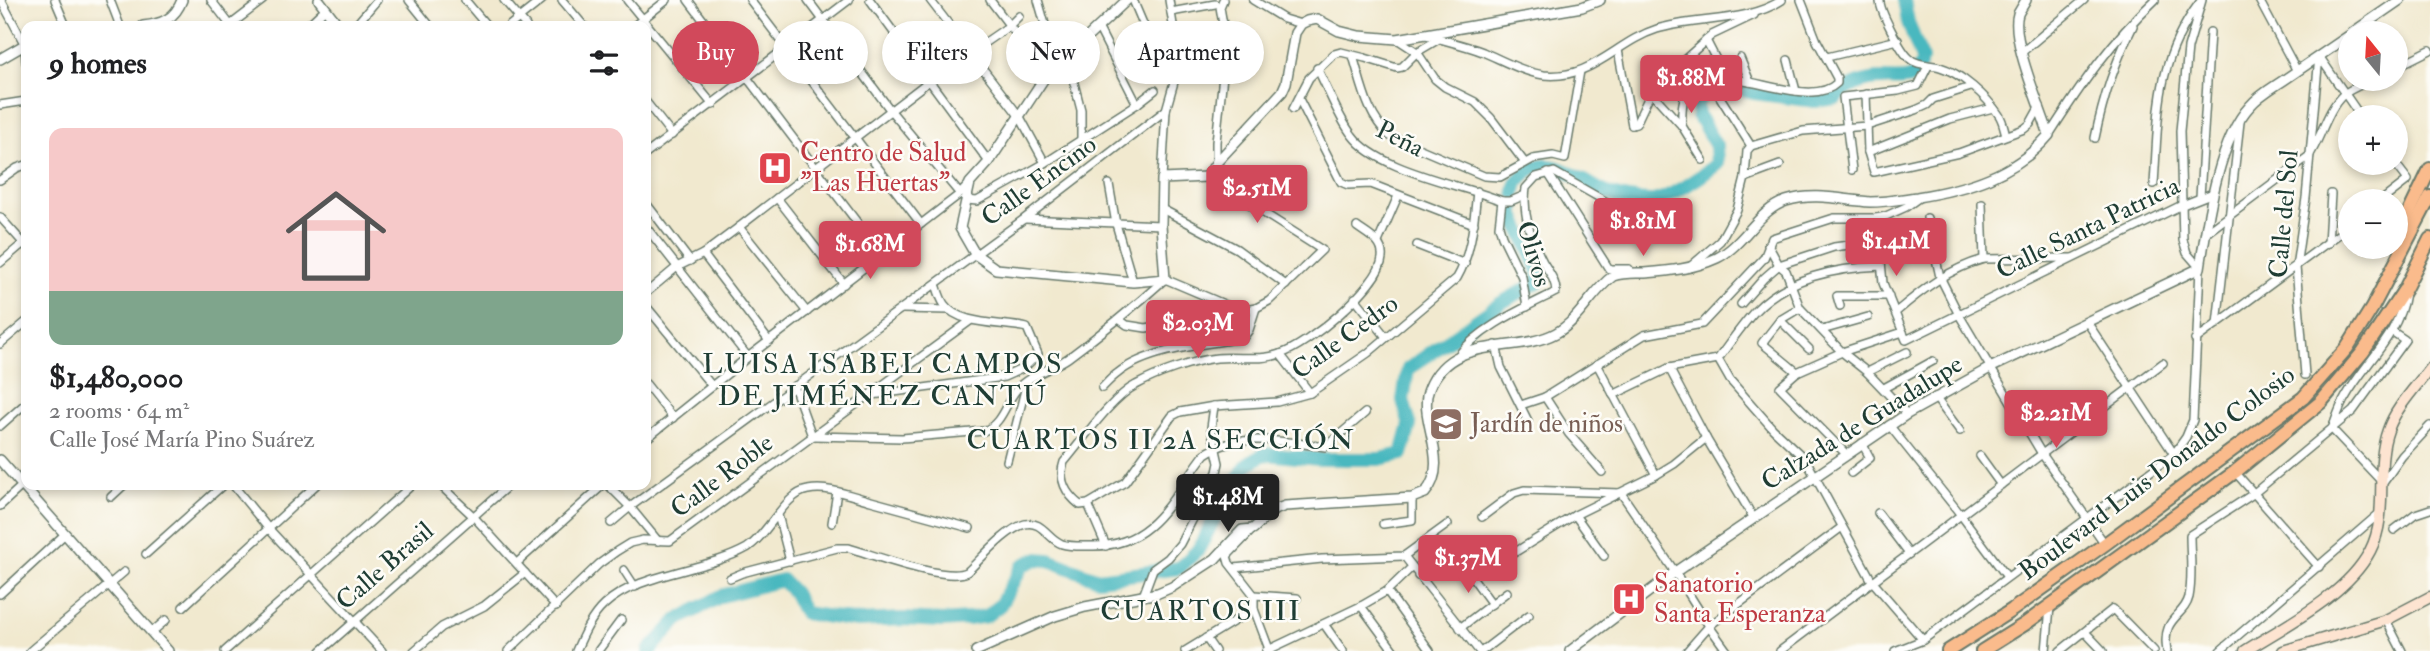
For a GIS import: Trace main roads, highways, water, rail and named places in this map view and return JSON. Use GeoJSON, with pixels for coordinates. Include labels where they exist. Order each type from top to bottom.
{"type":"FeatureCollection","features":[{"type":"Feature","properties":{"kind":"highway"},"geometry":{"type":"LineString","coordinates":[[2408,215],[2430,169]]}},
{"type":"Feature","properties":{"kind":"highway","name":"Boulevard Luis Donaldo Colosio"},"geometry":{"type":"LineString","coordinates":[[2408,239],[2430,197]]}},
{"type":"Feature","properties":{"kind":"highway","name":"Boulevard Luis Donaldo Colosio"},"geometry":{"type":"LineString","coordinates":[[1982,651],[2050,606],[2235,472],[2321,402],[2363,352],[2405,289],[2430,239]]}},
{"type":"Feature","properties":{"kind":"highway","name":"Boulevard Luis Donaldo Colosio"},"geometry":{"type":"LineString","coordinates":[[1948,651],[2002,617],[2105,544],[2303,398],[2347,348],[2397,259]]}},
{"type":"Feature","properties":{"kind":"main road"},"geometry":{"type":"LineString","coordinates":[[2245,651],[2308,611],[2353,575],[2371,548],[2381,511],[2383,449],[2388,429],[2430,368]]}},
{"type":"Feature","properties":{"kind":"main road"},"geometry":{"type":"LineString","coordinates":[[2283,651],[2299,649],[2386,620],[2430,597]]}},
{"type":"Feature","properties":{"kind":"waterway"},"geometry":{"type":"LineString","coordinates":[[1904,0],[1908,22],[1922,59]]}},
{"type":"Feature","properties":{"kind":"waterway"},"geometry":{"type":"LineString","coordinates":[[1515,193],[1517,183],[1524,175],[1533,168],[1543,166],[1566,171],[1612,195],[1657,200],[1685,187],[1717,164],[1716,146],[1698,115],[1697,104],[1704,93],[1727,85],[1754,93],[1815,101],[1837,98],[1851,87],[1869,80],[1909,78],[1914,76],[1920,66]]}},
{"type":"Feature","properties":{"kind":"waterway"},"geometry":{"type":"LineString","coordinates":[[649,651],[678,620],[721,596],[782,580],[794,593],[804,613],[858,621],[942,621],[986,616],[1000,605],[1023,565],[1036,559],[1049,560],[1098,579],[1179,568],[1198,550],[1227,495],[1247,465],[1264,454],[1320,459],[1379,459],[1402,454],[1410,425],[1403,400],[1408,369],[1501,303],[1538,282],[1540,274],[1514,215],[1514,207]]}},
{"type":"Feature","properties":{"kind":"place","name":"Centro de Salud \"Las Huertas\""},"geometry":{"type":"Point","coordinates":[775,168]}},
{"type":"Feature","properties":{"kind":"place","name":"Jardín de niños"},"geometry":{"type":"Point","coordinates":[1446,424]}},
{"type":"Feature","properties":{"kind":"place","name":"Sanatorio Santa Esperanza"},"geometry":{"type":"Point","coordinates":[1629,599]}},
{"type":"Feature","properties":{"kind":"district","name":"LUISA ISABEL CAMPOS DE JIMÉNEZ CANTÚ"},"geometry":{"type":"Point","coordinates":[883,380]}},
{"type":"Feature","properties":{"kind":"district","name":"CUARTOS II 2A SECCIÓN"},"geometry":{"type":"Point","coordinates":[1161,440]}},
{"type":"Feature","properties":{"kind":"district","name":"CUARTOS III"},"geometry":{"type":"Point","coordinates":[1201,611]}}]}
